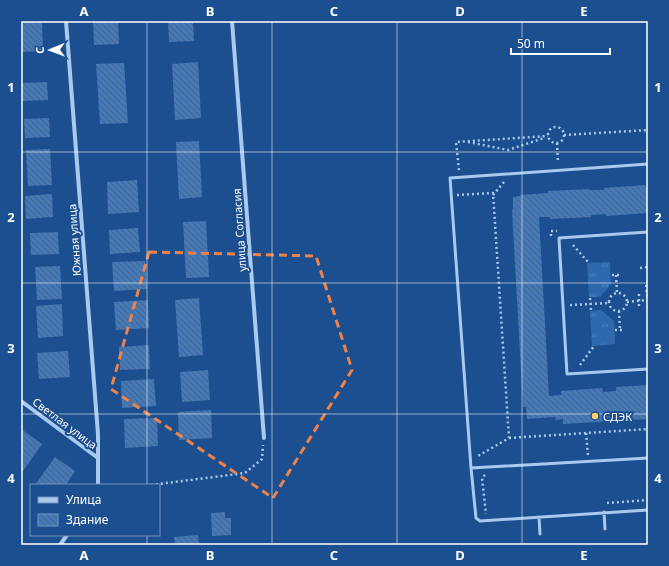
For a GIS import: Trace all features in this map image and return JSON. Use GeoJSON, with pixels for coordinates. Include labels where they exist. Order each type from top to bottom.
{"type":"FeatureCollection","features":[{"type":"Feature","properties":{"kind":"street","name":"Южная улица"},"geometry":{"type":"LineString","coordinates":[[66,21],[98,434],[98,484]]}},
{"type":"Feature","properties":{"kind":"street","name":"улица Согласия"},"geometry":{"type":"LineString","coordinates":[[232,21],[264,438]]}},
{"type":"Feature","properties":{"kind":"street","name":"Светлая улица"},"geometry":{"type":"LineString","coordinates":[[21,402],[98,458]]}},
{"type":"Feature","properties":{"kind":"street"},"geometry":{"type":"LineString","coordinates":[[60,545],[66,536]]}},
{"type":"Feature","properties":{"kind":"lane"},"geometry":{"type":"LineString","coordinates":[[648,164],[450,178],[450,195],[476,518],[480,521],[648,510]]}},
{"type":"Feature","properties":{"kind":"lane"},"geometry":{"type":"LineString","coordinates":[[648,232],[559,238],[567,374],[648,369]]}},
{"type":"Feature","properties":{"kind":"lane"},"geometry":{"type":"LineString","coordinates":[[471,468],[648,458]]}},
{"type":"Feature","properties":{"kind":"lane"},"geometry":{"type":"LineString","coordinates":[[604,512],[605,529]]}},
{"type":"Feature","properties":{"kind":"lane"},"geometry":{"type":"LineString","coordinates":[[539,517],[540,534]]}},
{"type":"Feature","properties":{"kind":"path"},"geometry":{"type":"LineString","coordinates":[[557,143],[549,140],[548,136],[551,129],[555,127],[559,128],[564,135]]}},
{"type":"Feature","properties":{"kind":"path"},"geometry":{"type":"LineString","coordinates":[[564,135],[648,130]]}},
{"type":"Feature","properties":{"kind":"path"},"geometry":{"type":"LineString","coordinates":[[557,143],[560,142],[564,135]]}},
{"type":"Feature","properties":{"kind":"path"},"geometry":{"type":"LineString","coordinates":[[460,195],[456,142],[548,136]]}},
{"type":"Feature","properties":{"kind":"path"},"geometry":{"type":"LineString","coordinates":[[463,141],[508,150],[548,136]]}},
{"type":"Feature","properties":{"kind":"path"},"geometry":{"type":"LineString","coordinates":[[557,143],[558,170]]}},
{"type":"Feature","properties":{"kind":"path"},"geometry":{"type":"LineString","coordinates":[[504,182],[493,195],[509,438]]}},
{"type":"Feature","properties":{"kind":"path"},"geometry":{"type":"LineString","coordinates":[[450,195],[492,193],[493,195]]}},
{"type":"Feature","properties":{"kind":"path"},"geometry":{"type":"LineString","coordinates":[[551,237],[551,231],[560,230]]}},
{"type":"Feature","properties":{"kind":"path"},"geometry":{"type":"LineString","coordinates":[[640,268],[648,268]]}},
{"type":"Feature","properties":{"kind":"path"},"geometry":{"type":"LineString","coordinates":[[612,275],[621,275]]}},
{"type":"Feature","properties":{"kind":"path"},"geometry":{"type":"LineString","coordinates":[[616,275],[617,293]]}},
{"type":"Feature","properties":{"kind":"path"},"geometry":{"type":"LineString","coordinates":[[648,282],[646,282],[648,307]]}},
{"type":"Feature","properties":{"kind":"path"},"geometry":{"type":"LineString","coordinates":[[617,293],[622,294],[627,302],[623,310],[619,311],[612,309],[609,303],[611,296],[617,293]]}},
{"type":"Feature","properties":{"kind":"path"},"geometry":{"type":"LineString","coordinates":[[639,294],[639,307]]}},
{"type":"Feature","properties":{"kind":"path"},"geometry":{"type":"LineString","coordinates":[[590,298],[591,310]]}},
{"type":"Feature","properties":{"kind":"path"},"geometry":{"type":"LineString","coordinates":[[627,302],[648,300]]}},
{"type":"Feature","properties":{"kind":"path"},"geometry":{"type":"LineString","coordinates":[[563,306],[609,303]]}},
{"type":"Feature","properties":{"kind":"path"},"geometry":{"type":"LineString","coordinates":[[619,311],[620,330]]}},
{"type":"Feature","properties":{"kind":"path"},"geometry":{"type":"LineString","coordinates":[[615,330],[624,330]]}},
{"type":"Feature","properties":{"kind":"path"},"geometry":{"type":"LineString","coordinates":[[566,357],[573,356],[577,363],[581,365],[590,365],[591,372]]}},
{"type":"Feature","properties":{"kind":"path"},"geometry":{"type":"LineString","coordinates":[[478,457],[509,438],[648,429]]}},
{"type":"Feature","properties":{"kind":"path"},"geometry":{"type":"LineString","coordinates":[[586,433],[588,461]]}},
{"type":"Feature","properties":{"kind":"path"},"geometry":{"type":"LineString","coordinates":[[158,484],[245,472],[262,459],[264,438]]}},
{"type":"Feature","properties":{"kind":"highlighted area"},"geometry":{"type":"Polygon","coordinates":[[[149,252],[316,256],[352,370],[273,498],[111,389],[149,252]]]}},
{"type":"Feature","properties":{"kind":"green space"},"geometry":{"type":"Polygon","coordinates":[[[610,262],[611,284],[600,297],[589,297],[587,263],[610,262]]]}},
{"type":"Feature","properties":{"kind":"green space"},"geometry":{"type":"Polygon","coordinates":[[[601,310],[614,321],[615,344],[592,346],[590,311],[601,310]]]}},
{"type":"Feature","properties":{"kind":"building"},"geometry":{"type":"Polygon","coordinates":[[[21,21],[42,21],[43,51],[21,52],[21,21]]]}},
{"type":"Feature","properties":{"kind":"building"},"geometry":{"type":"Polygon","coordinates":[[[93,21],[118,21],[119,44],[94,45],[93,21]]]}},
{"type":"Feature","properties":{"kind":"building"},"geometry":{"type":"Polygon","coordinates":[[[168,21],[193,21],[194,41],[169,42],[168,21]]]}},
{"type":"Feature","properties":{"kind":"building"},"geometry":{"type":"Polygon","coordinates":[[[198,62],[201,118],[175,120],[172,64],[198,62]]]}},
{"type":"Feature","properties":{"kind":"building"},"geometry":{"type":"Polygon","coordinates":[[[124,63],[128,123],[100,124],[96,64],[124,63]]]}},
{"type":"Feature","properties":{"kind":"building"},"geometry":{"type":"Polygon","coordinates":[[[47,82],[48,100],[22,101],[21,83],[47,82]]]}},
{"type":"Feature","properties":{"kind":"building"},"geometry":{"type":"Polygon","coordinates":[[[49,118],[50,137],[25,138],[24,119],[49,118]]]}},
{"type":"Feature","properties":{"kind":"building"},"geometry":{"type":"Polygon","coordinates":[[[199,141],[202,197],[179,199],[176,142],[199,141]]]}},
{"type":"Feature","properties":{"kind":"building"},"geometry":{"type":"Polygon","coordinates":[[[50,149],[52,185],[28,186],[26,150],[50,149]]]}},
{"type":"Feature","properties":{"kind":"building"},"geometry":{"type":"Polygon","coordinates":[[[137,180],[139,212],[108,214],[107,182],[137,180]]]}},
{"type":"Feature","properties":{"kind":"building"},"geometry":{"type":"Polygon","coordinates":[[[645,185],[645,187],[648,187],[647,213],[606,216],[606,214],[591,215],[591,217],[550,219],[550,217],[539,217],[549,396],[561,395],[561,391],[602,388],[603,392],[616,391],[616,387],[648,385],[648,419],[563,424],[563,419],[556,420],[555,417],[527,419],[526,407],[523,407],[512,210],[513,197],[548,193],[548,191],[589,189],[604,190],[604,188],[645,185]]]}},
{"type":"Feature","properties":{"kind":"building"},"geometry":{"type":"Polygon","coordinates":[[[52,194],[53,217],[26,219],[25,196],[52,194]]]}},
{"type":"Feature","properties":{"kind":"building"},"geometry":{"type":"Polygon","coordinates":[[[206,221],[209,277],[186,278],[183,222],[206,221]]]}},
{"type":"Feature","properties":{"kind":"building"},"geometry":{"type":"Polygon","coordinates":[[[138,228],[140,252],[110,254],[109,230],[138,228]]]}},
{"type":"Feature","properties":{"kind":"building"},"geometry":{"type":"Polygon","coordinates":[[[58,232],[59,254],[31,255],[30,233],[58,232]]]}},
{"type":"Feature","properties":{"kind":"building"},"geometry":{"type":"Polygon","coordinates":[[[145,261],[147,289],[114,291],[112,262],[145,261]]]}},
{"type":"Feature","properties":{"kind":"building"},"geometry":{"type":"Polygon","coordinates":[[[60,266],[62,299],[37,300],[35,267],[60,266]]]}},
{"type":"Feature","properties":{"kind":"building"},"geometry":{"type":"Polygon","coordinates":[[[199,298],[203,355],[179,357],[175,300],[199,298]]]}},
{"type":"Feature","properties":{"kind":"building"},"geometry":{"type":"Polygon","coordinates":[[[148,300],[149,328],[116,330],[114,302],[148,300]]]}},
{"type":"Feature","properties":{"kind":"building"},"geometry":{"type":"Polygon","coordinates":[[[62,304],[63,336],[38,338],[36,306],[62,304]]]}},
{"type":"Feature","properties":{"kind":"building"},"geometry":{"type":"Polygon","coordinates":[[[149,345],[150,369],[120,370],[119,347],[149,345]]]}},
{"type":"Feature","properties":{"kind":"building"},"geometry":{"type":"Polygon","coordinates":[[[68,351],[70,377],[39,379],[37,353],[68,351]]]}},
{"type":"Feature","properties":{"kind":"building"},"geometry":{"type":"Polygon","coordinates":[[[208,370],[210,400],[182,402],[180,372],[208,370]]]}},
{"type":"Feature","properties":{"kind":"building"},"geometry":{"type":"Polygon","coordinates":[[[154,379],[156,406],[122,408],[121,381],[154,379]]]}},
{"type":"Feature","properties":{"kind":"building"},"geometry":{"type":"Polygon","coordinates":[[[211,410],[212,438],[179,440],[178,412],[211,410]]]}},
{"type":"Feature","properties":{"kind":"building"},"geometry":{"type":"Polygon","coordinates":[[[157,418],[158,446],[125,448],[124,419],[157,418]]]}},
{"type":"Feature","properties":{"kind":"building"},"geometry":{"type":"Polygon","coordinates":[[[21,429],[42,444],[21,474],[21,429]]]}},
{"type":"Feature","properties":{"kind":"building"},"geometry":{"type":"Polygon","coordinates":[[[55,457],[75,471],[67,484],[36,484],[55,457]]]}},
{"type":"Feature","properties":{"kind":"building"},"geometry":{"type":"Polygon","coordinates":[[[225,512],[225,518],[231,518],[231,535],[212,536],[211,513],[225,512]]]}},
{"type":"Feature","properties":{"kind":"building"},"geometry":{"type":"Polygon","coordinates":[[[198,535],[199,545],[175,545],[174,537],[198,535]]]}},
{"type":"Feature","properties":{"kind":"place","name":"СДЭК"},"geometry":{"type":"Point","coordinates":[595,416]}}]}
